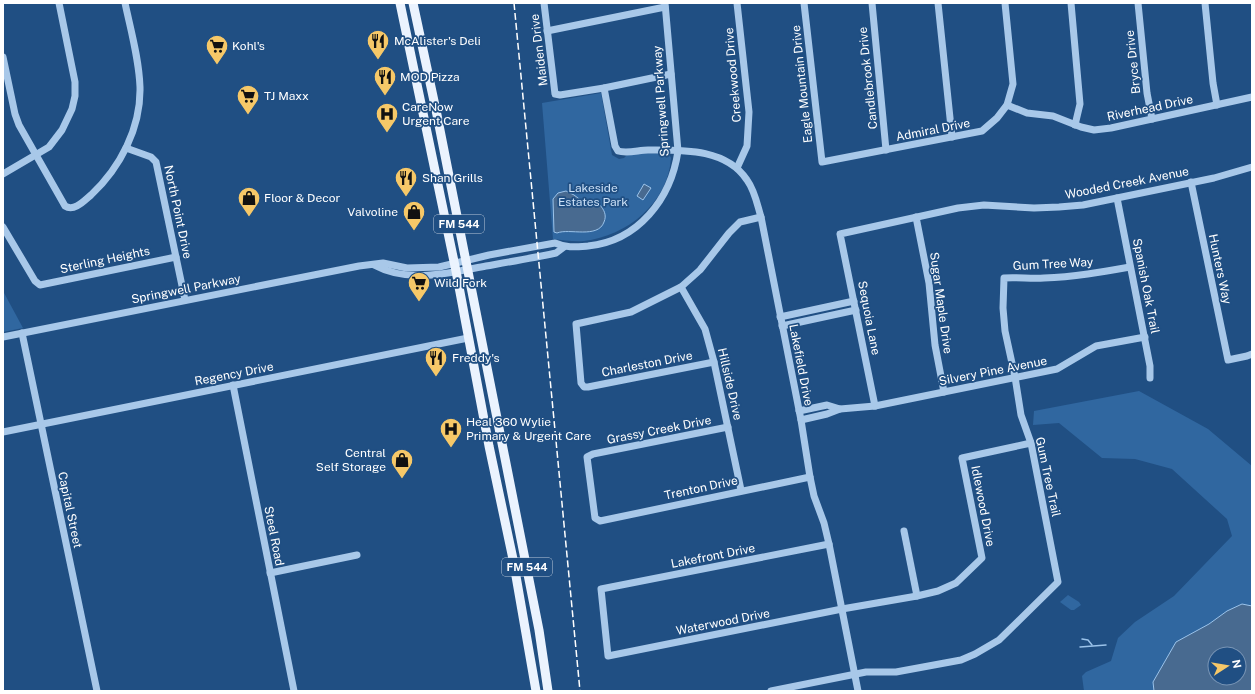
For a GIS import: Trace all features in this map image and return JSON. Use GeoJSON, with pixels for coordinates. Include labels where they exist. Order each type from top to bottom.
{"type":"FeatureCollection","features":[{"type":"Feature","properties":{"kind":"main road","name":"FM 544"},"geometry":{"type":"LineString","coordinates":[[400,3],[455,267],[481,405],[516,574],[536,691]]}},
{"type":"Feature","properties":{"kind":"main road","name":"FM 544"},"geometry":{"type":"LineString","coordinates":[[413,3],[521,539],[540,639],[548,691]]}},
{"type":"Feature","properties":{"kind":"main road"},"geometry":{"type":"LineString","coordinates":[[406,32],[419,29]]}},
{"type":"Feature","properties":{"kind":"main road"},"geometry":{"type":"LineString","coordinates":[[430,149],[443,146]]}},
{"type":"Feature","properties":{"kind":"main road"},"geometry":{"type":"LineString","coordinates":[[481,405],[494,402]]}},
{"type":"Feature","properties":{"kind":"main road"},"geometry":{"type":"LineString","coordinates":[[501,499],[504,499],[509,507],[514,530],[521,539]]}},
{"type":"Feature","properties":{"kind":"street"},"geometry":{"type":"LineString","coordinates":[[3,174],[49,147],[69,118],[75,96],[74,76],[59,3]]}},
{"type":"Feature","properties":{"kind":"street"},"geometry":{"type":"LineString","coordinates":[[3,57],[17,121],[65,206],[70,208],[75,207],[98,189],[114,170],[126,148],[136,120],[140,99],[140,88],[138,67],[125,3]]}},
{"type":"Feature","properties":{"kind":"street","name":"Maiden Drive"},"geometry":{"type":"LineString","coordinates":[[544,3],[555,94],[560,95],[604,88]]}},
{"type":"Feature","properties":{"kind":"street","name":"Creekwood Drive"},"geometry":{"type":"LineString","coordinates":[[737,3],[749,112],[747,146],[737,168]]}},
{"type":"Feature","properties":{"kind":"street","name":"Eagle Mountain Drive"},"geometry":{"type":"LineString","coordinates":[[804,3],[822,162]]}},
{"type":"Feature","properties":{"kind":"street","name":"Candlebrook Drive"},"geometry":{"type":"LineString","coordinates":[[872,3],[886,150]]}},
{"type":"Feature","properties":{"kind":"street"},"geometry":{"type":"LineString","coordinates":[[938,3],[952,138]]}},
{"type":"Feature","properties":{"kind":"street","name":"Admiral Drive"},"geometry":{"type":"LineString","coordinates":[[822,162],[982,131],[997,118],[1007,105],[1013,84],[1005,3]]}},
{"type":"Feature","properties":{"kind":"street"},"geometry":{"type":"LineString","coordinates":[[1071,3],[1080,104],[1075,124]]}},
{"type":"Feature","properties":{"kind":"street","name":"Bryce Drive"},"geometry":{"type":"LineString","coordinates":[[1138,3],[1147,93],[1152,119]]}},
{"type":"Feature","properties":{"kind":"street"},"geometry":{"type":"LineString","coordinates":[[1205,3],[1213,83],[1217,105]]}},
{"type":"Feature","properties":{"kind":"street"},"geometry":{"type":"LineString","coordinates":[[547,31],[665,5]]}},
{"type":"Feature","properties":{"kind":"street","name":"Springwell Parkway"},"geometry":{"type":"LineString","coordinates":[[467,265],[523,249],[555,243],[564,247],[593,246],[609,242],[623,236],[651,214],[665,195],[675,170],[678,151],[665,5]]}},
{"type":"Feature","properties":{"kind":"street"},"geometry":{"type":"LineString","coordinates":[[604,88],[671,74]]}},
{"type":"Feature","properties":{"kind":"street","name":"Lakefield Drive"},"geometry":{"type":"LineString","coordinates":[[604,88],[614,143],[618,151],[623,152],[641,150],[708,153],[737,168],[748,180],[755,195],[761,217],[801,420],[810,477],[814,496],[824,523],[829,544],[858,691]]}},
{"type":"Feature","properties":{"kind":"street","name":"Riverhead Drive"},"geometry":{"type":"LineString","coordinates":[[1007,105],[1028,113],[1053,116],[1094,130],[1110,128],[1252,97]]}},
{"type":"Feature","properties":{"kind":"street","name":"North Point Drive"},"geometry":{"type":"LineString","coordinates":[[126,148],[151,157],[156,162],[185,300]]}},
{"type":"Feature","properties":{"kind":"street","name":"Wooded Creek Avenue"},"geometry":{"type":"LineString","coordinates":[[840,234],[958,208],[984,205],[1059,208],[1083,205],[1191,182],[1252,167]]}},
{"type":"Feature","properties":{"kind":"street","name":"Hunters Way"},"geometry":{"type":"LineString","coordinates":[[1191,182],[1228,360],[1252,354]]}},
{"type":"Feature","properties":{"kind":"street","name":"Spanish Oak Trail"},"geometry":{"type":"LineString","coordinates":[[1117,198],[1145,337],[1150,366],[1150,378]]}},
{"type":"Feature","properties":{"kind":"street"},"geometry":{"type":"LineString","coordinates":[[681,287],[700,270],[728,233],[740,222],[761,217]]}},
{"type":"Feature","properties":{"kind":"street","name":"Sugar Maple Drive"},"geometry":{"type":"LineString","coordinates":[[916,217],[929,283],[935,345],[944,392]]}},
{"type":"Feature","properties":{"kind":"street","name":"Sterling Heights"},"geometry":{"type":"LineString","coordinates":[[3,227],[35,281],[42,285],[176,257]]}},
{"type":"Feature","properties":{"kind":"street","name":"Sequoia Lane"},"geometry":{"type":"LineString","coordinates":[[840,234],[875,406]]}},
{"type":"Feature","properties":{"kind":"street","name":"Springwell Parkway"},"geometry":{"type":"LineString","coordinates":[[3,337],[359,266],[374,265],[381,269],[418,276],[433,275],[455,267],[525,259],[556,253],[564,247]]}},
{"type":"Feature","properties":{"kind":"street"},"geometry":{"type":"LineString","coordinates":[[523,249],[525,259]]}},
{"type":"Feature","properties":{"kind":"street","name":"Gum Tree Way"},"geometry":{"type":"LineString","coordinates":[[1015,377],[1005,331],[1002,308],[1004,278],[1016,277],[1038,279],[1073,277],[1130,267]]}},
{"type":"Feature","properties":{"kind":"street","name":"Hillside Drive"},"geometry":{"type":"LineString","coordinates":[[681,287],[705,329],[714,362],[741,490]]}},
{"type":"Feature","properties":{"kind":"street","name":"Charleston Drive"},"geometry":{"type":"LineString","coordinates":[[681,287],[631,312],[576,324],[581,383],[588,387],[714,362]]}},
{"type":"Feature","properties":{"kind":"street"},"geometry":{"type":"LineString","coordinates":[[780,317],[854,301]]}},
{"type":"Feature","properties":{"kind":"street"},"geometry":{"type":"LineString","coordinates":[[782,326],[856,310]]}},
{"type":"Feature","properties":{"kind":"street","name":"Capital Street"},"geometry":{"type":"LineString","coordinates":[[22,333],[97,691]]}},
{"type":"Feature","properties":{"kind":"street","name":"Silvery Pine Avenue"},"geometry":{"type":"LineString","coordinates":[[801,420],[827,414],[840,409],[875,406],[1057,369],[1096,346],[1145,337]]}},
{"type":"Feature","properties":{"kind":"street","name":"Regency Drive"},"geometry":{"type":"LineString","coordinates":[[3,432],[468,338]]}},
{"type":"Feature","properties":{"kind":"street","name":"Gum Tree Trail"},"geometry":{"type":"LineString","coordinates":[[855,674],[896,672],[961,660],[975,654],[999,640],[1058,582],[1031,443],[1021,415],[1015,377]]}},
{"type":"Feature","properties":{"kind":"street","name":"Steel Road"},"geometry":{"type":"LineString","coordinates":[[233,385],[294,691]]}},
{"type":"Feature","properties":{"kind":"street","name":"Silvery Pine Avenue"},"geometry":{"type":"LineString","coordinates":[[799,411],[828,405],[840,409]]}},
{"type":"Feature","properties":{"kind":"street","name":"Grassy Creek Drive"},"geometry":{"type":"LineString","coordinates":[[596,520],[587,457],[592,454],[728,428]]}},
{"type":"Feature","properties":{"kind":"street","name":"Idlewood Drive"},"geometry":{"type":"LineString","coordinates":[[982,558],[962,458],[1031,443]]}},
{"type":"Feature","properties":{"kind":"street","name":"Trenton Drive"},"geometry":{"type":"LineString","coordinates":[[596,520],[810,477]]}},
{"type":"Feature","properties":{"kind":"street"},"geometry":{"type":"LineString","coordinates":[[904,532],[917,596]]}},
{"type":"Feature","properties":{"kind":"street","name":"Lakefront Drive"},"geometry":{"type":"LineString","coordinates":[[608,656],[602,589],[829,544]]}},
{"type":"Feature","properties":{"kind":"street"},"geometry":{"type":"LineString","coordinates":[[270,572],[357,554]]}},
{"type":"Feature","properties":{"kind":"street","name":"Waterwood Drive"},"geometry":{"type":"LineString","coordinates":[[608,656],[938,591],[956,583],[982,558]]}},
{"type":"Feature","properties":{"kind":"street"},"geometry":{"type":"LineString","coordinates":[[772,691],[855,674]]}},
{"type":"Feature","properties":{"kind":"green space","name":"Lakeside Estates Park"},"geometry":{"type":"Polygon","coordinates":[[[601,93],[612,155],[619,159],[624,158],[628,154],[669,154],[671,158],[668,174],[662,189],[653,203],[630,224],[600,238],[584,241],[553,239],[542,103],[601,93]]]}},
{"type":"Feature","properties":{"kind":"green space"},"geometry":{"type":"Polygon","coordinates":[[[3,291],[23,328],[3,332],[3,291]]]}},
{"type":"Feature","properties":{"kind":"green space"},"geometry":{"type":"Polygon","coordinates":[[[1139,391],[1208,429],[1252,466],[1252,691],[1084,691],[1082,676],[1086,672],[1111,661],[1118,638],[1135,622],[1174,596],[1232,536],[1227,519],[1172,469],[1135,459],[1102,458],[1059,423],[1033,425],[1034,411],[1139,391]]]}},
{"type":"Feature","properties":{"kind":"green space"},"geometry":{"type":"Polygon","coordinates":[[[1068,595],[1081,605],[1074,610],[1071,610],[1060,602],[1068,595]]]}},
{"type":"Feature","properties":{"kind":"shaded area"},"geometry":{"type":"Polygon","coordinates":[[[644,184],[651,188],[643,200],[637,196],[644,184]]]}},
{"type":"Feature","properties":{"kind":"shaded area"},"geometry":{"type":"Polygon","coordinates":[[[566,191],[586,204],[600,205],[605,215],[604,222],[601,227],[590,232],[554,232],[553,199],[558,193],[566,191]]]}},
{"type":"Feature","properties":{"kind":"shaded area"},"geometry":{"type":"Polygon","coordinates":[[[1242,604],[1252,606],[1252,691],[1154,691],[1153,682],[1176,642],[1209,624],[1227,611],[1242,604]]]}},
{"type":"Feature","properties":{"kind":"waterway"},"geometry":{"type":"LineString","coordinates":[[1082,639],[1088,640],[1092,645]]}},
{"type":"Feature","properties":{"kind":"waterway"},"geometry":{"type":"LineString","coordinates":[[1080,647],[1106,645]]}},
{"type":"Feature","properties":{"kind":"railway"},"geometry":{"type":"LineString","coordinates":[[514,3],[580,691]]}},
{"type":"Feature","properties":{"kind":"place","name":"McAlister's Deli"},"geometry":{"type":"Point","coordinates":[378,60]}},
{"type":"Feature","properties":{"kind":"place","name":"Kohl's"},"geometry":{"type":"Point","coordinates":[217,66]}},
{"type":"Feature","properties":{"kind":"place","name":"MOD Pizza"},"geometry":{"type":"Point","coordinates":[385,96]}},
{"type":"Feature","properties":{"kind":"place","name":"TJ Maxx"},"geometry":{"type":"Point","coordinates":[248,116]}},
{"type":"Feature","properties":{"kind":"place","name":"CareNow Urgent Care"},"geometry":{"type":"Point","coordinates":[387,134]}},
{"type":"Feature","properties":{"kind":"place","name":"Shan Grills"},"geometry":{"type":"Point","coordinates":[406,198]}},
{"type":"Feature","properties":{"kind":"place","name":"Floor & Decor"},"geometry":{"type":"Point","coordinates":[249,218]}},
{"type":"Feature","properties":{"kind":"place","name":"Valvoline"},"geometry":{"type":"Point","coordinates":[414,232]}},
{"type":"Feature","properties":{"kind":"place","name":"Wild Fork"},"geometry":{"type":"Point","coordinates":[419,302]}},
{"type":"Feature","properties":{"kind":"place","name":"Freddy's"},"geometry":{"type":"Point","coordinates":[436,378]}},
{"type":"Feature","properties":{"kind":"place","name":"Heal 360 Wylie Primary & Urgent Care"},"geometry":{"type":"Point","coordinates":[451,448]}},
{"type":"Feature","properties":{"kind":"place","name":"Central Self Storage"},"geometry":{"type":"Point","coordinates":[402,480]}}]}
